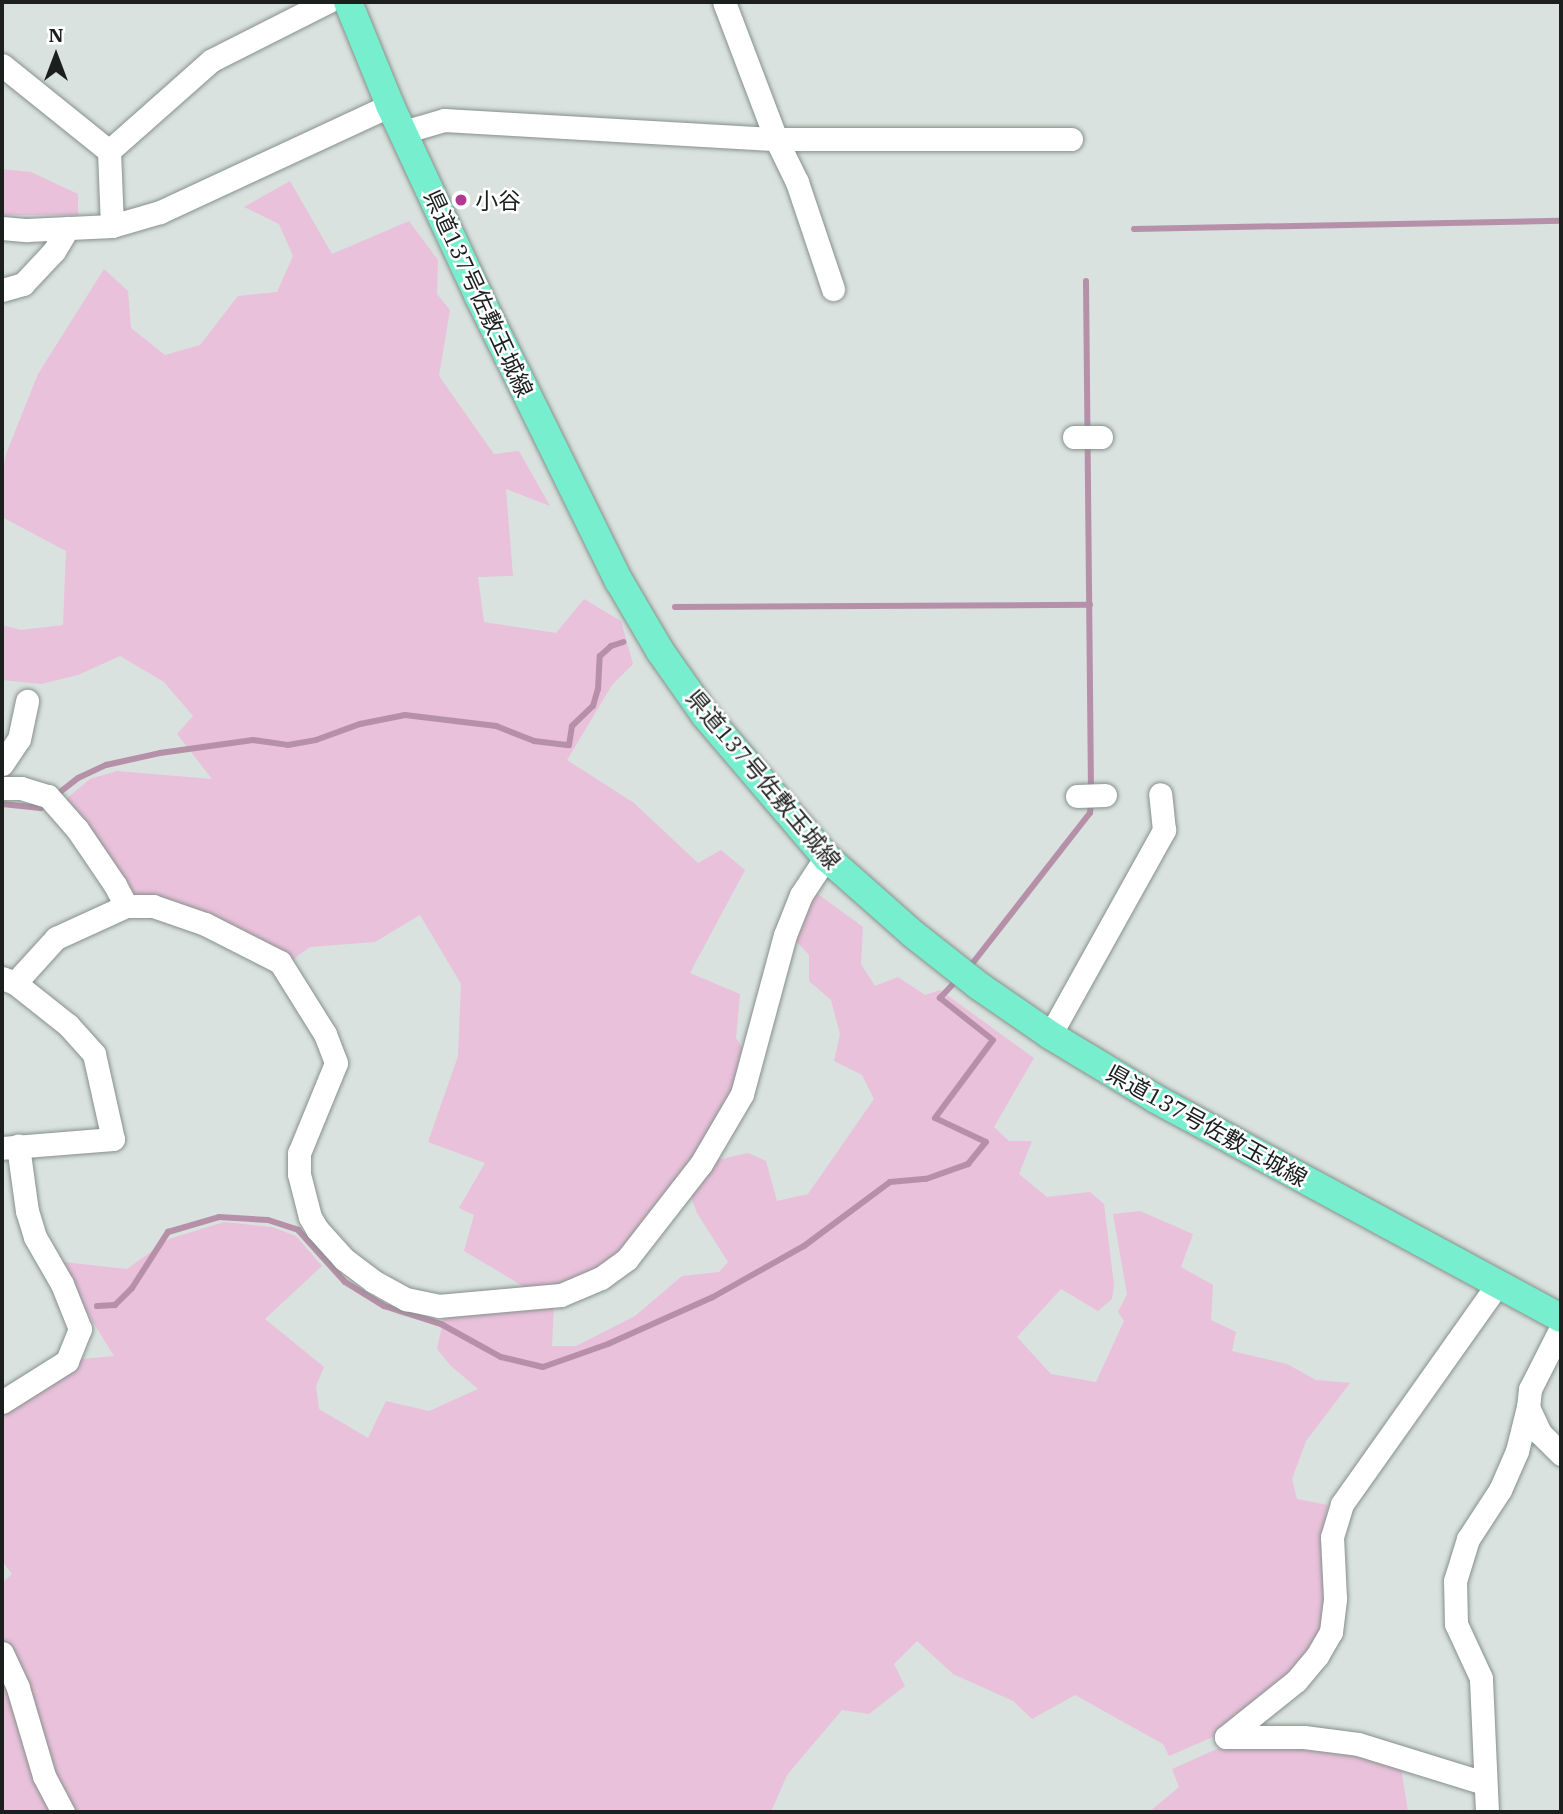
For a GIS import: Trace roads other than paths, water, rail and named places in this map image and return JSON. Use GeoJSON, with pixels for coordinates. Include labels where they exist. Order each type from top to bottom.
{"type":"FeatureCollection","features":[{"type":"Feature","properties":{"kind":"main road","name":"県道137号佐敷玉城線"},"geometry":{"type":"LineString","coordinates":[[348,2],[390,105],[479,297],[618,580],[660,651],[705,715],[826,857],[952,965],[1050,1035],[1156,1099],[1561,1318]]}},
{"type":"Feature","properties":{"kind":"street"},"geometry":{"type":"LineString","coordinates":[[108,150],[212,60],[327,2]]}},
{"type":"Feature","properties":{"kind":"street"},"geometry":{"type":"LineString","coordinates":[[724,2],[776,139],[797,183],[833,289]]}},
{"type":"Feature","properties":{"kind":"street"},"geometry":{"type":"LineString","coordinates":[[2,65],[108,150],[112,226]]}},
{"type":"Feature","properties":{"kind":"street"},"geometry":{"type":"LineString","coordinates":[[2,228],[112,226],[160,212],[223,186],[390,105]]}},
{"type":"Feature","properties":{"kind":"street"},"geometry":{"type":"LineString","coordinates":[[404,132],[444,120],[776,139],[1071,139]]}},
{"type":"Feature","properties":{"kind":"street"},"geometry":{"type":"LineString","coordinates":[[2,290],[23,284],[54,251],[68,228]]}},
{"type":"Feature","properties":{"kind":"street"},"geometry":{"type":"LineString","coordinates":[[1074,437],[1100,437]]}},
{"type":"Feature","properties":{"kind":"street"},"geometry":{"type":"LineString","coordinates":[[2,764],[19,739],[27,701]]}},
{"type":"Feature","properties":{"kind":"street"},"geometry":{"type":"LineString","coordinates":[[2,788],[21,788],[54,803],[116,885],[126,906]]}},
{"type":"Feature","properties":{"kind":"street"},"geometry":{"type":"LineString","coordinates":[[1050,1035],[1164,830],[1160,794]]}},
{"type":"Feature","properties":{"kind":"street"},"geometry":{"type":"LineString","coordinates":[[1077,796],[1105,795]]}},
{"type":"Feature","properties":{"kind":"street"},"geometry":{"type":"LineString","coordinates":[[2,1402],[66,1362],[80,1329],[62,1284],[35,1237],[10,1147],[113,1139],[94,1054],[68,1025],[9,980],[55,938],[126,906],[153,906],[205,924],[280,962],[326,1034],[336,1063],[299,1153],[299,1174],[310,1217],[317,1229],[344,1259],[373,1281],[406,1299],[438,1306],[561,1295],[601,1278],[627,1259],[701,1164],[742,1094],[785,935],[801,895],[826,857]]}},
{"type":"Feature","properties":{"kind":"street"},"geometry":{"type":"LineString","coordinates":[[1484,1783],[1358,1744],[1304,1737],[1226,1737],[1296,1681],[1317,1656],[1331,1632],[1335,1598],[1332,1537],[1342,1504],[1498,1284]]}},
{"type":"Feature","properties":{"kind":"street"},"geometry":{"type":"LineString","coordinates":[[1487,1812],[1481,1678],[1456,1624],[1455,1581],[1468,1539],[1500,1490],[1517,1451],[1530,1389],[1561,1328]]}},
{"type":"Feature","properties":{"kind":"street"},"geometry":{"type":"LineString","coordinates":[[1528,1407],[1540,1433],[1561,1454]]}},
{"type":"Feature","properties":{"kind":"street"},"geometry":{"type":"LineString","coordinates":[[2,1653],[18,1688],[44,1776],[63,1812]]}},
{"type":"Feature","properties":{"kind":"waterway"},"geometry":{"type":"LineString","coordinates":[[1134,229],[1561,221]]}},
{"type":"Feature","properties":{"kind":"waterway"},"geometry":{"type":"LineString","coordinates":[[1086,281],[1091,791]]}},
{"type":"Feature","properties":{"kind":"waterway"},"geometry":{"type":"LineString","coordinates":[[675,607],[1090,605]]}},
{"type":"Feature","properties":{"kind":"waterway"},"geometry":{"type":"LineString","coordinates":[[55,796],[78,778],[106,765],[160,753],[253,740],[288,745],[316,740],[360,724],[405,715],[496,726],[534,741],[569,745],[572,726],[593,706],[598,689],[600,656],[611,646],[623,642]]}},
{"type":"Feature","properties":{"kind":"waterway"},"geometry":{"type":"LineString","coordinates":[[968,969],[1090,813],[1091,802]]}},
{"type":"Feature","properties":{"kind":"waterway"},"geometry":{"type":"LineString","coordinates":[[2,804],[41,808],[47,803]]}},
{"type":"Feature","properties":{"kind":"waterway"},"geometry":{"type":"LineString","coordinates":[[97,1306],[115,1305],[132,1288],[168,1232],[219,1217],[268,1220],[298,1230],[345,1282],[384,1306],[441,1324],[501,1357],[543,1367],[608,1344],[713,1297],[804,1246],[890,1182],[926,1179],[968,1164],[986,1142],[935,1118],[993,1040],[940,998],[958,979]]}},
{"type":"Feature","properties":{"kind":"place","name":"小谷"},"geometry":{"type":"Point","coordinates":[461,200]}}]}
